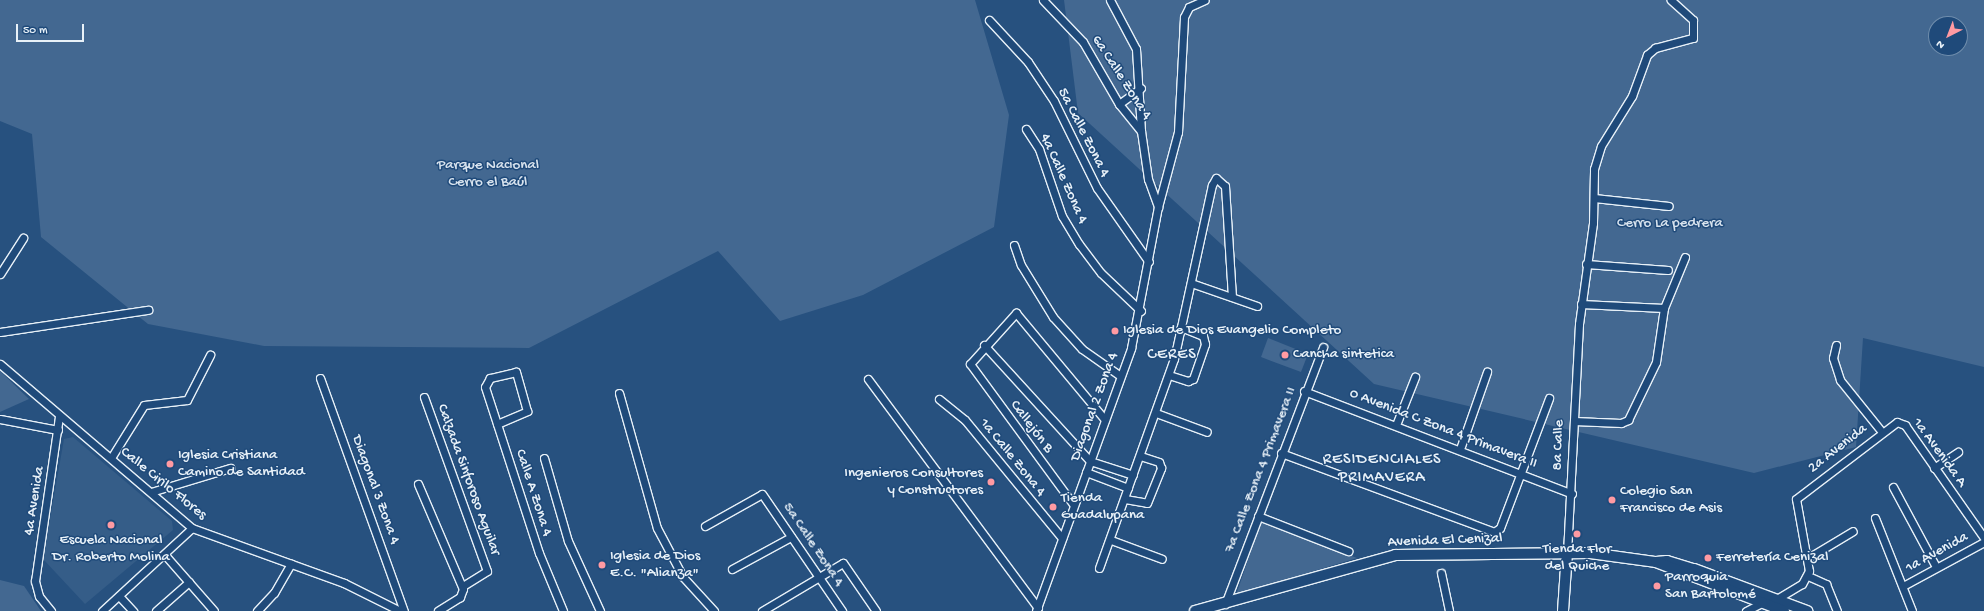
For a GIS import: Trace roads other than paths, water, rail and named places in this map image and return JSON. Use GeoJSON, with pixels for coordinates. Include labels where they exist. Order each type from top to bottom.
{"type":"FeatureCollection","features":[{"type":"Feature","properties":{"kind":"street","name":"6a Calle Zona 4"},"geometry":{"type":"LineString","coordinates":[[1042,0],[1083,42],[1119,104],[1141,131],[1148,179],[1158,207]]}},
{"type":"Feature","properties":{"kind":"street"},"geometry":{"type":"LineString","coordinates":[[1110,0],[1136,49],[1141,88],[1141,131]]}},
{"type":"Feature","properties":{"kind":"street","name":"Diagonal 2 Zona 4"},"geometry":{"type":"LineString","coordinates":[[1037,610],[1073,504],[1105,420],[1141,311],[1158,207],[1178,132],[1184,17],[1194,0]]}},
{"type":"Feature","properties":{"kind":"street"},"geometry":{"type":"LineString","coordinates":[[1189,7],[1205,0]]}},
{"type":"Feature","properties":{"kind":"street","name":"8a Calle"},"geometry":{"type":"LineString","coordinates":[[1563,611],[1572,494],[1574,421],[1581,304],[1594,198],[1594,169],[1601,146],[1632,96],[1647,55],[1655,48],[1693,38],[1693,20],[1671,0]]}},
{"type":"Feature","properties":{"kind":"street","name":"5a Calle Zona 4"},"geometry":{"type":"LineString","coordinates":[[989,20],[1028,62],[1054,101],[1098,188],[1149,262]]}},
{"type":"Feature","properties":{"kind":"street"},"geometry":{"type":"LineString","coordinates":[[1119,104],[1141,88]]}},
{"type":"Feature","properties":{"kind":"street","name":"4a Calle Zona 4"},"geometry":{"type":"LineString","coordinates":[[1026,129],[1039,149],[1062,216],[1079,244],[1101,273],[1141,311]]}},
{"type":"Feature","properties":{"kind":"street"},"geometry":{"type":"LineString","coordinates":[[1099,568],[1169,374],[1181,327],[1212,185],[1220,178],[1225,186],[1232,297]]}},
{"type":"Feature","properties":{"kind":"street"},"geometry":{"type":"LineString","coordinates":[[1594,198],[1669,206]]}},
{"type":"Feature","properties":{"kind":"street"},"geometry":{"type":"LineString","coordinates":[[0,274],[23,238]]}},
{"type":"Feature","properties":{"kind":"street"},"geometry":{"type":"LineString","coordinates":[[1014,245],[1021,265],[1053,317],[1082,348],[1119,374]]}},
{"type":"Feature","properties":{"kind":"street"},"geometry":{"type":"LineString","coordinates":[[1574,421],[1621,423],[1628,420],[1656,362],[1664,308],[1685,257]]}},
{"type":"Feature","properties":{"kind":"street"},"geometry":{"type":"LineString","coordinates":[[1586,264],[1668,270]]}},
{"type":"Feature","properties":{"kind":"street"},"geometry":{"type":"LineString","coordinates":[[1190,283],[1257,306]]}},
{"type":"Feature","properties":{"kind":"street"},"geometry":{"type":"LineString","coordinates":[[1581,304],[1664,308]]}},
{"type":"Feature","properties":{"kind":"street"},"geometry":{"type":"LineString","coordinates":[[0,332],[148,310]]}},
{"type":"Feature","properties":{"kind":"street"},"geometry":{"type":"LineString","coordinates":[[1105,420],[1016,313],[984,345],[1090,461],[1133,475]]}},
{"type":"Feature","properties":{"kind":"street"},"geometry":{"type":"LineString","coordinates":[[1169,374],[1188,381],[1193,379],[1205,344],[1203,336],[1181,327]]}},
{"type":"Feature","properties":{"kind":"street","name":"Callejón B"},"geometry":{"type":"LineString","coordinates":[[984,345],[970,364],[1073,504]]}},
{"type":"Feature","properties":{"kind":"street"},"geometry":{"type":"LineString","coordinates":[[1836,345],[1833,358],[1840,380],[1882,432]]}},
{"type":"Feature","properties":{"kind":"street","name":"7a Calle Zona 4 Primavera II"},"geometry":{"type":"LineString","coordinates":[[1225,604],[1304,391],[1323,347]]}},
{"type":"Feature","properties":{"kind":"street"},"geometry":{"type":"LineString","coordinates":[[111,458],[144,405],[187,400],[210,355]]}},
{"type":"Feature","properties":{"kind":"street","name":"Calle Cirilo Flores"},"geometry":{"type":"LineString","coordinates":[[0,364],[192,528],[291,562],[344,583],[400,611]]}},
{"type":"Feature","properties":{"kind":"street","name":"Calle A Zona 4"},"geometry":{"type":"LineString","coordinates":[[497,424],[523,414],[528,406],[516,372],[486,381],[485,387],[497,424],[539,553],[563,611]]}},
{"type":"Feature","properties":{"kind":"street"},"geometry":{"type":"LineString","coordinates":[[1460,449],[1487,372]]}},
{"type":"Feature","properties":{"kind":"street"},"geometry":{"type":"LineString","coordinates":[[1396,425],[1415,377]]}},
{"type":"Feature","properties":{"kind":"street","name":"Diagonal 3 Zona 4"},"geometry":{"type":"LineString","coordinates":[[320,378],[404,611]]}},
{"type":"Feature","properties":{"kind":"street"},"geometry":{"type":"LineString","coordinates":[[868,379],[1037,610]]}},
{"type":"Feature","properties":{"kind":"street","name":"0 Avenida C Zona 4 Primavera II"},"geometry":{"type":"LineString","coordinates":[[1304,391],[1521,472],[1572,494]]}},
{"type":"Feature","properties":{"kind":"street"},"geometry":{"type":"LineString","coordinates":[[619,393],[658,528],[683,577],[714,611]]}},
{"type":"Feature","properties":{"kind":"street","name":"Calzada Sinforoso Aguilar"},"geometry":{"type":"LineString","coordinates":[[424,397],[487,571],[463,590]]}},
{"type":"Feature","properties":{"kind":"street"},"geometry":{"type":"LineString","coordinates":[[1281,453],[1497,531],[1549,398]]}},
{"type":"Feature","properties":{"kind":"street","name":"1a Calle Zona 4"},"geometry":{"type":"LineString","coordinates":[[939,399],[965,420],[1062,538]]}},
{"type":"Feature","properties":{"kind":"street"},"geometry":{"type":"LineString","coordinates":[[1156,413],[1208,432]]}},
{"type":"Feature","properties":{"kind":"street","name":"4a Avenida"},"geometry":{"type":"LineString","coordinates":[[50,611],[36,590],[60,416]]}},
{"type":"Feature","properties":{"kind":"street"},"geometry":{"type":"LineString","coordinates":[[0,419],[58,430]]}},
{"type":"Feature","properties":{"kind":"street","name":"2a Avenida"},"geometry":{"type":"LineString","coordinates":[[1808,558],[1795,501],[1882,432],[1900,422]]}},
{"type":"Feature","properties":{"kind":"street","name":"1a Avenida A"},"geometry":{"type":"LineString","coordinates":[[1900,422],[1984,538]]}},
{"type":"Feature","properties":{"kind":"street"},"geometry":{"type":"LineString","coordinates":[[1934,468],[1958,452]]}},
{"type":"Feature","properties":{"kind":"street"},"geometry":{"type":"LineString","coordinates":[[1125,499],[1147,503],[1161,468],[1160,462],[1140,456]]}},
{"type":"Feature","properties":{"kind":"street"},"geometry":{"type":"LineString","coordinates":[[544,458],[568,541],[600,611]]}},
{"type":"Feature","properties":{"kind":"street"},"geometry":{"type":"LineString","coordinates":[[151,492],[230,468]]}},
{"type":"Feature","properties":{"kind":"street"},"geometry":{"type":"LineString","coordinates":[[1086,472],[1128,488]]}},
{"type":"Feature","properties":{"kind":"street"},"geometry":{"type":"LineString","coordinates":[[418,484],[463,590],[438,611]]}},
{"type":"Feature","properties":{"kind":"street"},"geometry":{"type":"LineString","coordinates":[[1893,487],[1936,566]]}},
{"type":"Feature","properties":{"kind":"street","name":"5a Calle Zona 4"},"geometry":{"type":"LineString","coordinates":[[705,526],[762,494],[842,611]]}},
{"type":"Feature","properties":{"kind":"street"},"geometry":{"type":"LineString","coordinates":[[1258,516],[1348,551]]}},
{"type":"Feature","properties":{"kind":"street"},"geometry":{"type":"LineString","coordinates":[[1875,518],[1912,611]]}},
{"type":"Feature","properties":{"kind":"street"},"geometry":{"type":"LineString","coordinates":[[102,611],[165,556],[192,528]]}},
{"type":"Feature","properties":{"kind":"street"},"geometry":{"type":"LineString","coordinates":[[1746,611],[1763,603],[1778,599],[1802,584],[1808,576],[1808,558],[1852,531]]}},
{"type":"Feature","properties":{"kind":"street"},"geometry":{"type":"LineString","coordinates":[[732,569],[791,537]]}},
{"type":"Feature","properties":{"kind":"street"},"geometry":{"type":"LineString","coordinates":[[1110,540],[1162,559]]}},
{"type":"Feature","properties":{"kind":"street","name":"1a Avenida"},"geometry":{"type":"LineString","coordinates":[[1903,586],[1936,566],[1984,542]]}},
{"type":"Feature","properties":{"kind":"street","name":"Avenida El Cenizal"},"geometry":{"type":"LineString","coordinates":[[1195,611],[1225,604],[1395,555],[1567,553],[1607,553],[1680,565],[1778,599],[1807,611]]}},
{"type":"Feature","properties":{"kind":"street"},"geometry":{"type":"LineString","coordinates":[[165,556],[214,611]]}},
{"type":"Feature","properties":{"kind":"street"},"geometry":{"type":"LineString","coordinates":[[257,611],[274,593],[291,562]]}},
{"type":"Feature","properties":{"kind":"street","name":"Avenida El Cenizal"},"geometry":{"type":"LineString","coordinates":[[1656,562],[1784,611]]}},
{"type":"Feature","properties":{"kind":"street"},"geometry":{"type":"LineString","coordinates":[[762,611],[820,579],[845,563],[876,611]]}},
{"type":"Feature","properties":{"kind":"street"},"geometry":{"type":"LineString","coordinates":[[1441,573],[1449,611]]}},
{"type":"Feature","properties":{"kind":"street"},"geometry":{"type":"LineString","coordinates":[[1808,576],[1826,584],[1837,611]]}},
{"type":"Feature","properties":{"kind":"street"},"geometry":{"type":"LineString","coordinates":[[156,611],[189,582]]}},
{"type":"Feature","properties":{"kind":"street"},"geometry":{"type":"LineString","coordinates":[[119,596],[133,611]]}},
{"type":"Feature","properties":{"kind":"place","name":"Iglesia de Dios Evangelio Completo"},"geometry":{"type":"Point","coordinates":[1115,331]}},
{"type":"Feature","properties":{"kind":"place","name":"Cancha sintetica"},"geometry":{"type":"Point","coordinates":[1285,355]}},
{"type":"Feature","properties":{"kind":"place","name":"Iglesia Cristiana Camino de Santidad"},"geometry":{"type":"Point","coordinates":[170,464]}},
{"type":"Feature","properties":{"kind":"place","name":"Ingenieros Consultores y Constructores"},"geometry":{"type":"Point","coordinates":[991,482]}},
{"type":"Feature","properties":{"kind":"place","name":"Colegio San Francisco de Asis"},"geometry":{"type":"Point","coordinates":[1612,500]}},
{"type":"Feature","properties":{"kind":"place","name":"Tienda Guadalupana"},"geometry":{"type":"Point","coordinates":[1053,507]}},
{"type":"Feature","properties":{"kind":"place","name":"Escuela Nacional Dr. Roberto Molina"},"geometry":{"type":"Point","coordinates":[111,525]}},
{"type":"Feature","properties":{"kind":"place","name":"Tienda Flor del Quiche"},"geometry":{"type":"Point","coordinates":[1577,534]}},
{"type":"Feature","properties":{"kind":"place","name":"Ferretería Cenizal"},"geometry":{"type":"Point","coordinates":[1708,558]}},
{"type":"Feature","properties":{"kind":"place","name":"Iglesia de Dios E.C. \"Alianza\""},"geometry":{"type":"Point","coordinates":[602,565]}},
{"type":"Feature","properties":{"kind":"place","name":"Parroquia San Bartolomé"},"geometry":{"type":"Point","coordinates":[1657,586]}},
{"type":"Feature","properties":{"kind":"district","name":"CERES"},"geometry":{"type":"Point","coordinates":[1172,356]}},
{"type":"Feature","properties":{"kind":"district","name":"RESIDENCIALES PRIMAVERA"},"geometry":{"type":"Point","coordinates":[1382,470]}},
{"type":"Feature","properties":{"kind":"park label","name":"Parque Nacional Cerro el Baúl"},"geometry":{"type":"Point","coordinates":[488,174]}},
{"type":"Feature","properties":{"kind":"park label","name":"Cerro La pedrera"},"geometry":{"type":"Point","coordinates":[1670,224]}}]}
